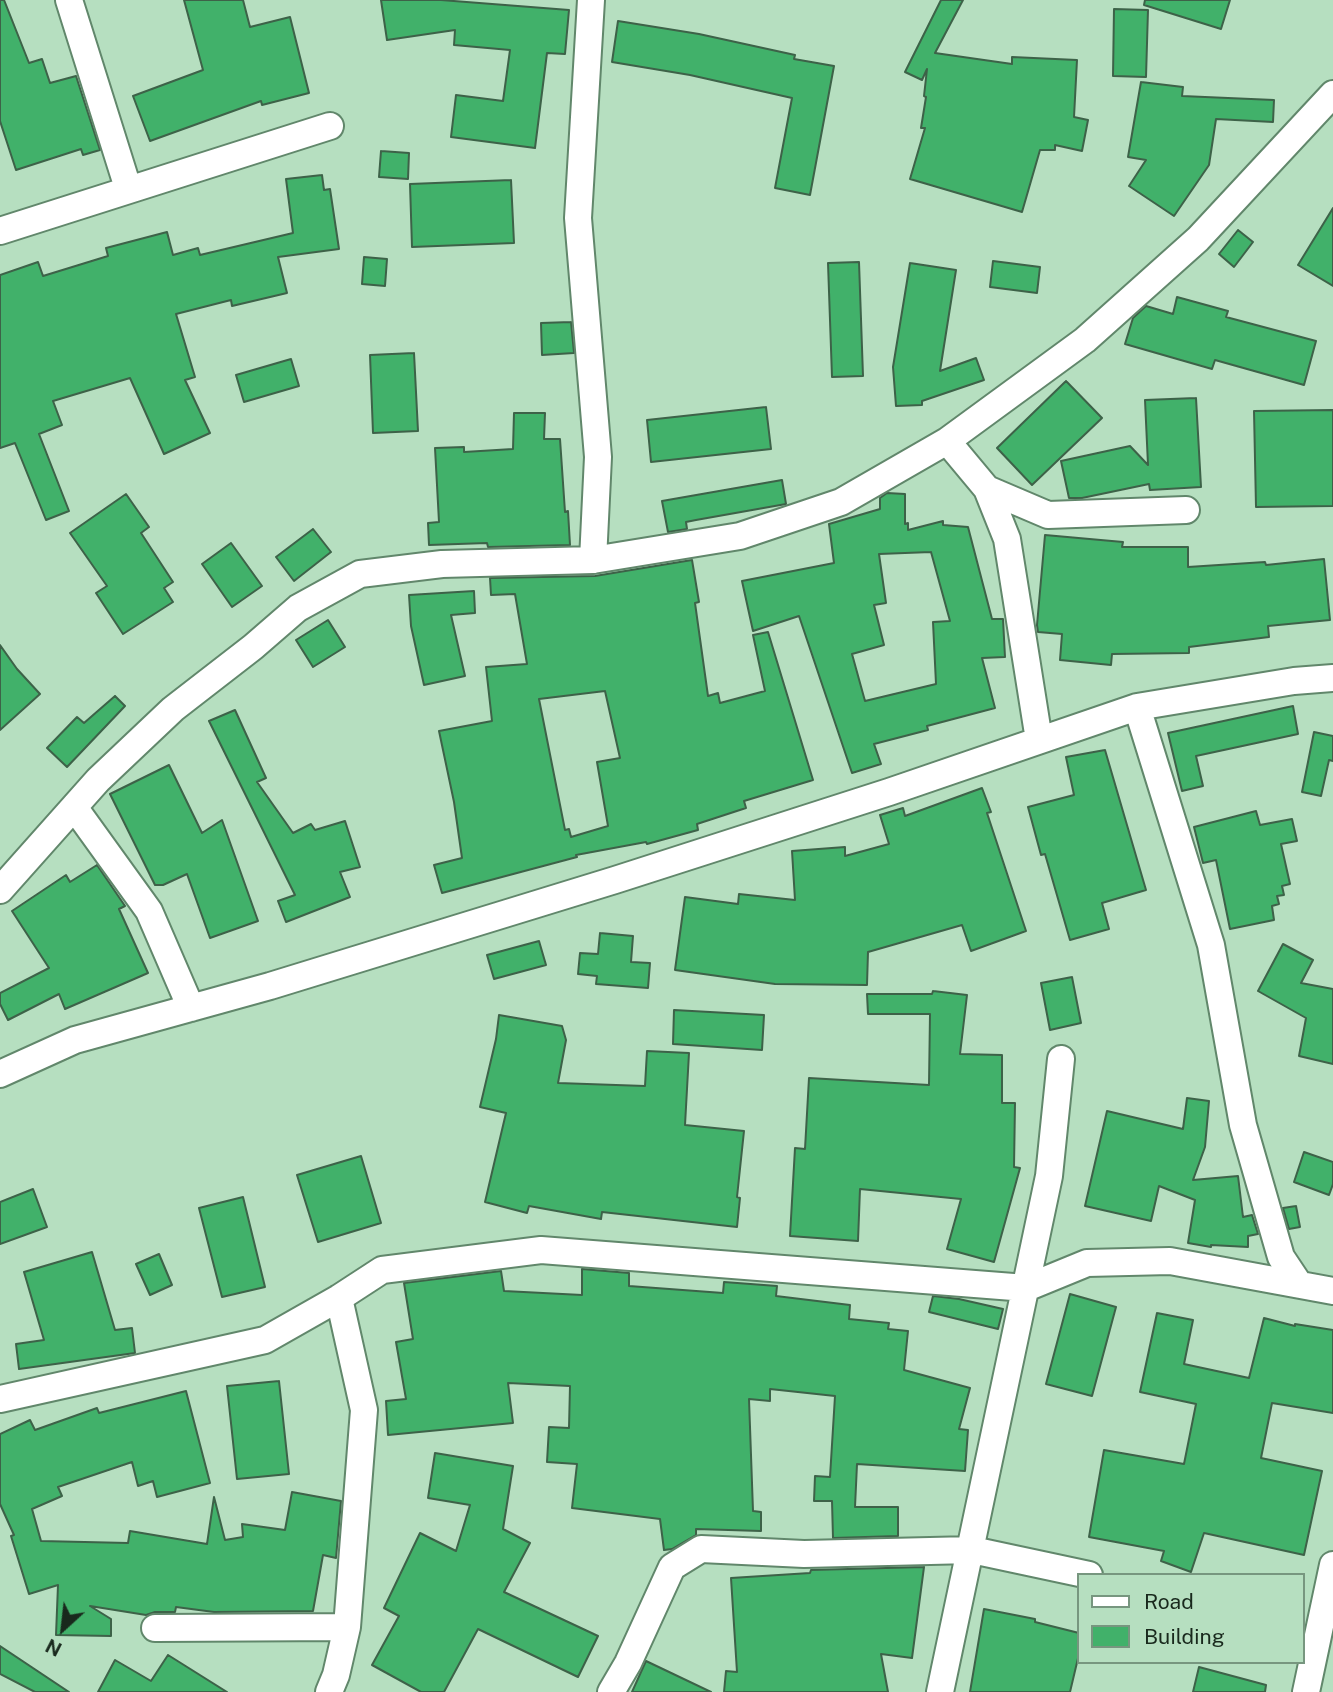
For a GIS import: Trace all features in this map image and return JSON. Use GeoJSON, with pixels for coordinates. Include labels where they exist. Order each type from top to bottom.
{"type":"FeatureCollection","features":[{"type":"Feature","properties":{"kind":"street"},"geometry":{"type":"LineString","coordinates":[[69,0],[128,188]]}},
{"type":"Feature","properties":{"kind":"street"},"geometry":{"type":"LineString","coordinates":[[591,0],[578,218],[598,457],[593,560]]}},
{"type":"Feature","properties":{"kind":"street"},"geometry":{"type":"LineString","coordinates":[[0,890],[98,780],[173,709],[298,608],[360,574],[442,564],[593,560],[740,536],[841,502],[947,441],[1085,340],[1157,276],[1198,239],[1333,94]]}},
{"type":"Feature","properties":{"kind":"street"},"geometry":{"type":"LineString","coordinates":[[0,231],[128,188],[330,126]]}},
{"type":"Feature","properties":{"kind":"street"},"geometry":{"type":"LineString","coordinates":[[947,441],[987,489],[1007,539],[1040,740]]}},
{"type":"Feature","properties":{"kind":"street"},"geometry":{"type":"LineString","coordinates":[[987,489],[1048,515],[1186,510]]}},
{"type":"Feature","properties":{"kind":"street"},"geometry":{"type":"LineString","coordinates":[[0,1074],[75,1040],[191,1008],[602,884],[889,792],[1137,707],[1333,677]]}},
{"type":"Feature","properties":{"kind":"street"},"geometry":{"type":"LineString","coordinates":[[1137,707],[1211,945],[1247,1139],[1281,1257],[1299,1283]]}},
{"type":"Feature","properties":{"kind":"street"},"geometry":{"type":"LineString","coordinates":[[74,807],[149,911],[191,1008]]}},
{"type":"Feature","properties":{"kind":"street"},"geometry":{"type":"LineString","coordinates":[[940,1692],[1049,1176],[1061,1059]]}},
{"type":"Feature","properties":{"kind":"street"},"geometry":{"type":"LineString","coordinates":[[0,1399],[265,1340],[382,1270],[541,1250],[1026,1288],[1087,1263],[1170,1261],[1333,1291]]}},
{"type":"Feature","properties":{"kind":"street"},"geometry":{"type":"LineString","coordinates":[[329,1692],[336,1675],[347,1627],[363,1410],[339,1298]]}},
{"type":"Feature","properties":{"kind":"street"},"geometry":{"type":"LineString","coordinates":[[611,1692],[628,1663],[672,1567],[701,1549],[804,1554],[972,1550],[1080,1573]]}},
{"type":"Feature","properties":{"kind":"street"},"geometry":{"type":"LineString","coordinates":[[1306,1692],[1333,1565]]}},
{"type":"Feature","properties":{"kind":"street"},"geometry":{"type":"LineString","coordinates":[[155,1628],[347,1627]]}},
{"type":"Feature","properties":{"kind":"building"},"geometry":{"type":"Polygon","coordinates":[[[0,0],[4,0],[29,63],[42,59],[50,83],[76,76],[100,150],[83,155],[81,149],[16,170],[0,121],[0,0]]]}},
{"type":"Feature","properties":{"kind":"building"},"geometry":{"type":"Polygon","coordinates":[[[184,0],[243,0],[250,27],[290,17],[309,93],[262,105],[261,101],[150,141],[133,96],[203,70],[184,0]]]}},
{"type":"Feature","properties":{"kind":"building"},"geometry":{"type":"Polygon","coordinates":[[[381,0],[441,0],[569,10],[565,54],[547,53],[535,148],[451,137],[456,95],[503,101],[510,50],[454,45],[455,30],[387,40],[381,0]]]}},
{"type":"Feature","properties":{"kind":"building"},"geometry":{"type":"Polygon","coordinates":[[[941,0],[963,0],[935,53],[1012,64],[1012,57],[1077,60],[1074,117],[1088,120],[1082,151],[1055,145],[1055,150],[1040,150],[1022,212],[910,179],[925,128],[921,128],[927,69],[922,80],[905,72],[941,0]]]}},
{"type":"Feature","properties":{"kind":"building"},"geometry":{"type":"Polygon","coordinates":[[[1145,0],[1230,0],[1221,29],[1144,5],[1145,0]]]}},
{"type":"Feature","properties":{"kind":"building"},"geometry":{"type":"Polygon","coordinates":[[[1114,9],[1148,10],[1146,77],[1113,76],[1114,9]]]}},
{"type":"Feature","properties":{"kind":"building"},"geometry":{"type":"Polygon","coordinates":[[[618,21],[699,34],[795,55],[794,59],[834,66],[810,195],[775,188],[792,98],[690,75],[612,62],[618,21]]]}},
{"type":"Feature","properties":{"kind":"building"},"geometry":{"type":"Polygon","coordinates":[[[1141,82],[1183,87],[1182,96],[1274,100],[1273,122],[1216,119],[1209,165],[1174,216],[1129,186],[1146,160],[1128,157],[1141,82]]]}},
{"type":"Feature","properties":{"kind":"building"},"geometry":{"type":"Polygon","coordinates":[[[381,151],[409,153],[408,179],[379,177],[381,151]]]}},
{"type":"Feature","properties":{"kind":"building"},"geometry":{"type":"Polygon","coordinates":[[[322,175],[324,190],[330,189],[339,249],[278,257],[287,293],[232,306],[231,300],[176,314],[195,377],[185,380],[210,433],[164,454],[130,378],[53,401],[62,425],[39,434],[69,511],[46,520],[15,443],[0,448],[0,275],[38,262],[43,276],[108,256],[106,248],[167,232],[173,255],[198,248],[200,255],[293,233],[286,179],[322,175]]]}},
{"type":"Feature","properties":{"kind":"building"},"geometry":{"type":"Polygon","coordinates":[[[511,180],[514,243],[412,247],[410,184],[511,180]]]}},
{"type":"Feature","properties":{"kind":"building"},"geometry":{"type":"Polygon","coordinates":[[[1333,208],[1333,286],[1298,265],[1333,208]]]}},
{"type":"Feature","properties":{"kind":"building"},"geometry":{"type":"Polygon","coordinates":[[[1238,230],[1253,242],[1234,267],[1219,254],[1238,230]]]}},
{"type":"Feature","properties":{"kind":"building"},"geometry":{"type":"Polygon","coordinates":[[[364,257],[387,259],[385,286],[362,284],[364,257]]]}},
{"type":"Feature","properties":{"kind":"building"},"geometry":{"type":"Polygon","coordinates":[[[993,261],[1040,267],[1037,293],[990,287],[993,261]]]}},
{"type":"Feature","properties":{"kind":"building"},"geometry":{"type":"Polygon","coordinates":[[[859,262],[863,376],[832,377],[828,263],[859,262]]]}},
{"type":"Feature","properties":{"kind":"building"},"geometry":{"type":"Polygon","coordinates":[[[910,263],[956,270],[940,371],[976,358],[984,380],[922,401],[922,405],[896,406],[893,367],[910,263]]]}},
{"type":"Feature","properties":{"kind":"building"},"geometry":{"type":"Polygon","coordinates":[[[1177,297],[1228,311],[1226,317],[1316,341],[1304,385],[1215,360],[1212,369],[1125,344],[1133,318],[1146,306],[1173,314],[1177,297]]]}},
{"type":"Feature","properties":{"kind":"building"},"geometry":{"type":"Polygon","coordinates":[[[571,322],[574,353],[542,355],[541,323],[571,322]]]}},
{"type":"Feature","properties":{"kind":"building"},"geometry":{"type":"Polygon","coordinates":[[[414,353],[418,431],[373,433],[370,355],[414,353]]]}},
{"type":"Feature","properties":{"kind":"building"},"geometry":{"type":"Polygon","coordinates":[[[291,359],[299,386],[244,402],[236,375],[291,359]]]}},
{"type":"Feature","properties":{"kind":"building"},"geometry":{"type":"Polygon","coordinates":[[[1066,381],[1102,418],[1032,485],[997,448],[1066,381]]]}},
{"type":"Feature","properties":{"kind":"building"},"geometry":{"type":"Polygon","coordinates":[[[1196,398],[1201,487],[1150,490],[1149,484],[1082,498],[1069,498],[1061,461],[1130,446],[1148,465],[1145,400],[1196,398]]]}},
{"type":"Feature","properties":{"kind":"building"},"geometry":{"type":"Polygon","coordinates":[[[766,407],[771,449],[651,462],[647,420],[766,407]]]}},
{"type":"Feature","properties":{"kind":"building"},"geometry":{"type":"Polygon","coordinates":[[[1333,410],[1333,506],[1256,507],[1254,411],[1333,410]]]}},
{"type":"Feature","properties":{"kind":"building"},"geometry":{"type":"Polygon","coordinates":[[[514,413],[545,413],[544,439],[560,439],[570,545],[429,545],[428,523],[439,522],[435,448],[464,447],[464,452],[513,449],[514,413]]]}},
{"type":"Feature","properties":{"kind":"building"},"geometry":{"type":"Polygon","coordinates":[[[782,480],[786,504],[686,522],[687,529],[668,532],[662,501],[782,480]]]}},
{"type":"Feature","properties":{"kind":"building"},"geometry":{"type":"Polygon","coordinates":[[[887,493],[905,494],[905,524],[908,523],[908,530],[943,521],[943,525],[968,527],[992,619],[1003,619],[1005,657],[982,658],[995,708],[927,726],[928,730],[874,744],[881,764],[852,773],[799,616],[753,631],[742,581],[834,563],[829,524],[880,509],[880,498],[887,493]],[[931,552],[879,554],[886,603],[874,605],[884,645],[852,654],[865,701],[936,684],[933,622],[950,621],[931,552]]]}},
{"type":"Feature","properties":{"kind":"building"},"geometry":{"type":"Polygon","coordinates":[[[126,494],[149,527],[141,533],[173,582],[164,588],[173,602],[123,634],[96,593],[107,586],[70,533],[126,494]]]}},
{"type":"Feature","properties":{"kind":"building"},"geometry":{"type":"Polygon","coordinates":[[[313,529],[331,552],[294,581],[276,557],[313,529]]]}},
{"type":"Feature","properties":{"kind":"building"},"geometry":{"type":"Polygon","coordinates":[[[1045,535],[1123,542],[1122,547],[1188,547],[1188,567],[1265,562],[1266,565],[1324,559],[1330,620],[1268,626],[1269,637],[1189,647],[1189,653],[1112,654],[1111,665],[1060,660],[1062,634],[1038,632],[1037,625],[1045,535]]]}},
{"type":"Feature","properties":{"kind":"building"},"geometry":{"type":"Polygon","coordinates":[[[231,543],[262,586],[232,607],[202,564],[231,543]]]}},
{"type":"Feature","properties":{"kind":"building"},"geometry":{"type":"Polygon","coordinates":[[[692,560],[708,696],[718,693],[720,703],[765,691],[753,635],[768,632],[813,780],[744,801],[746,808],[697,824],[698,830],[647,844],[646,842],[576,855],[577,857],[442,893],[434,865],[462,858],[454,802],[439,731],[492,721],[486,667],[527,664],[515,594],[491,595],[490,578],[595,576],[692,560]],[[605,691],[539,699],[565,830],[569,829],[571,837],[608,826],[597,762],[620,758],[605,691]]]}},
{"type":"Feature","properties":{"kind":"building"},"geometry":{"type":"Polygon","coordinates":[[[474,591],[475,613],[451,615],[465,676],[424,685],[411,626],[409,595],[474,591]]]}},
{"type":"Feature","properties":{"kind":"building"},"geometry":{"type":"Polygon","coordinates":[[[328,620],[345,647],[313,667],[296,640],[328,620]]]}},
{"type":"Feature","properties":{"kind":"building"},"geometry":{"type":"Polygon","coordinates":[[[0,645],[40,694],[0,730],[0,645]]]}},
{"type":"Feature","properties":{"kind":"building"},"geometry":{"type":"Polygon","coordinates":[[[115,696],[125,706],[67,767],[47,748],[77,717],[84,723],[115,696]]]}},
{"type":"Feature","properties":{"kind":"building"},"geometry":{"type":"Polygon","coordinates":[[[1293,706],[1298,734],[1196,756],[1203,786],[1182,791],[1168,733],[1293,706]]]}},
{"type":"Feature","properties":{"kind":"building"},"geometry":{"type":"Polygon","coordinates":[[[235,710],[266,778],[257,782],[293,833],[311,824],[315,830],[345,821],[360,867],[340,872],[350,897],[286,922],[278,901],[295,895],[209,721],[235,710]]]}},
{"type":"Feature","properties":{"kind":"building"},"geometry":{"type":"Polygon","coordinates":[[[1314,732],[1333,736],[1333,761],[1329,760],[1321,796],[1302,792],[1314,732]]]}},
{"type":"Feature","properties":{"kind":"building"},"geometry":{"type":"Polygon","coordinates":[[[1105,750],[1146,890],[1102,903],[1109,929],[1070,940],[1028,807],[1074,795],[1066,757],[1105,750]]]}},
{"type":"Feature","properties":{"kind":"building"},"geometry":{"type":"Polygon","coordinates":[[[169,765],[202,833],[222,820],[258,921],[210,938],[187,874],[163,885],[155,885],[110,794],[169,765]]]}},
{"type":"Feature","properties":{"kind":"building"},"geometry":{"type":"Polygon","coordinates":[[[982,788],[991,812],[987,813],[1026,931],[971,951],[962,925],[868,952],[867,985],[775,984],[675,970],[685,897],[738,904],[739,894],[795,900],[792,851],[845,847],[845,856],[889,844],[880,815],[903,808],[905,816],[982,788]]]}},
{"type":"Feature","properties":{"kind":"building"},"geometry":{"type":"Polygon","coordinates":[[[1256,811],[1260,825],[1292,819],[1297,841],[1281,844],[1290,884],[1282,886],[1284,895],[1277,896],[1279,904],[1272,906],[1274,920],[1230,929],[1216,860],[1203,863],[1194,827],[1256,811]]]}},
{"type":"Feature","properties":{"kind":"building"},"geometry":{"type":"Polygon","coordinates":[[[97,865],[125,906],[119,909],[148,973],[65,1009],[59,994],[8,1020],[0,1004],[0,993],[49,968],[12,911],[66,875],[70,882],[97,865]]]}},
{"type":"Feature","properties":{"kind":"building"},"geometry":{"type":"Polygon","coordinates":[[[600,933],[633,936],[631,962],[650,963],[648,988],[596,984],[597,976],[578,974],[580,953],[598,954],[600,933]]]}},
{"type":"Feature","properties":{"kind":"building"},"geometry":{"type":"Polygon","coordinates":[[[539,941],[546,965],[494,979],[487,955],[539,941]]]}},
{"type":"Feature","properties":{"kind":"building"},"geometry":{"type":"Polygon","coordinates":[[[1283,944],[1313,960],[1301,983],[1333,989],[1333,1064],[1299,1056],[1306,1018],[1258,991],[1283,944]]]}},
{"type":"Feature","properties":{"kind":"building"},"geometry":{"type":"Polygon","coordinates":[[[1072,977],[1081,1023],[1050,1030],[1041,983],[1072,977]]]}},
{"type":"Feature","properties":{"kind":"building"},"geometry":{"type":"Polygon","coordinates":[[[933,991],[967,995],[960,1054],[1002,1055],[1002,1103],[1015,1103],[1014,1167],[1020,1168],[994,1262],[947,1249],[961,1199],[860,1189],[858,1241],[790,1236],[795,1148],[805,1149],[809,1078],[929,1085],[930,1014],[868,1014],[867,994],[932,994],[933,991]]]}},
{"type":"Feature","properties":{"kind":"building"},"geometry":{"type":"Polygon","coordinates":[[[674,1010],[764,1015],[762,1050],[673,1044],[674,1010]]]}},
{"type":"Feature","properties":{"kind":"building"},"geometry":{"type":"Polygon","coordinates":[[[499,1015],[562,1026],[566,1040],[558,1083],[645,1086],[647,1051],[689,1053],[685,1125],[744,1131],[737,1197],[740,1198],[737,1227],[602,1212],[601,1219],[529,1206],[527,1213],[485,1202],[506,1113],[480,1107],[499,1015]]]}},
{"type":"Feature","properties":{"kind":"building"},"geometry":{"type":"Polygon","coordinates":[[[1187,1098],[1209,1101],[1205,1147],[1193,1180],[1238,1176],[1243,1217],[1252,1215],[1258,1234],[1248,1236],[1248,1247],[1211,1247],[1188,1243],[1195,1200],[1159,1186],[1151,1221],[1085,1206],[1107,1111],[1183,1129],[1187,1098]]]}},
{"type":"Feature","properties":{"kind":"building"},"geometry":{"type":"Polygon","coordinates":[[[1304,1152],[1333,1162],[1333,1184],[1329,1195],[1294,1182],[1304,1152]]]}},
{"type":"Feature","properties":{"kind":"building"},"geometry":{"type":"Polygon","coordinates":[[[361,1156],[381,1223],[318,1242],[297,1175],[361,1156]]]}},
{"type":"Feature","properties":{"kind":"building"},"geometry":{"type":"Polygon","coordinates":[[[33,1189],[47,1227],[0,1244],[0,1202],[33,1189]]]}},
{"type":"Feature","properties":{"kind":"building"},"geometry":{"type":"Polygon","coordinates":[[[243,1197],[265,1287],[222,1297],[199,1208],[243,1197]]]}},
{"type":"Feature","properties":{"kind":"building"},"geometry":{"type":"Polygon","coordinates":[[[1296,1206],[1300,1227],[1289,1229],[1283,1208],[1296,1206]]]}},
{"type":"Feature","properties":{"kind":"building"},"geometry":{"type":"Polygon","coordinates":[[[92,1252],[115,1330],[132,1328],[135,1353],[19,1369],[16,1344],[44,1340],[24,1272],[92,1252]]]}},
{"type":"Feature","properties":{"kind":"building"},"geometry":{"type":"Polygon","coordinates":[[[159,1254],[172,1285],[150,1295],[136,1264],[159,1254]]]}},
{"type":"Feature","properties":{"kind":"building"},"geometry":{"type":"Polygon","coordinates":[[[582,1269],[629,1273],[629,1286],[723,1293],[724,1282],[777,1286],[776,1296],[850,1305],[849,1319],[889,1323],[888,1329],[908,1331],[904,1370],[970,1388],[959,1429],[968,1430],[965,1471],[857,1464],[855,1507],[898,1507],[898,1536],[833,1538],[832,1501],[814,1501],[815,1476],[830,1477],[835,1396],[770,1389],[770,1401],[749,1399],[753,1511],[761,1512],[761,1531],[696,1529],[696,1535],[672,1549],[664,1550],[660,1519],[572,1508],[577,1464],[547,1462],[549,1427],[569,1428],[570,1386],[508,1383],[513,1423],[388,1435],[386,1401],[406,1399],[396,1342],[413,1339],[404,1283],[501,1271],[504,1291],[582,1295],[582,1269]]]}},
{"type":"Feature","properties":{"kind":"building"},"geometry":{"type":"Polygon","coordinates":[[[1070,1294],[1116,1307],[1092,1396],[1046,1384],[1070,1294]]]}},
{"type":"Feature","properties":{"kind":"building"},"geometry":{"type":"Polygon","coordinates":[[[933,1296],[1003,1309],[998,1329],[929,1312],[933,1296]]]}},
{"type":"Feature","properties":{"kind":"building"},"geometry":{"type":"Polygon","coordinates":[[[1157,1313],[1193,1320],[1184,1364],[1249,1378],[1264,1318],[1295,1326],[1333,1330],[1333,1413],[1272,1403],[1261,1458],[1322,1471],[1304,1555],[1204,1533],[1191,1572],[1161,1561],[1164,1551],[1089,1537],[1104,1450],[1184,1464],[1196,1404],[1140,1392],[1157,1313]]]}},
{"type":"Feature","properties":{"kind":"building"},"geometry":{"type":"Polygon","coordinates":[[[279,1381],[289,1474],[237,1479],[227,1386],[279,1381]]]}},
{"type":"Feature","properties":{"kind":"building"},"geometry":{"type":"Polygon","coordinates":[[[186,1391],[210,1483],[157,1497],[153,1481],[138,1486],[132,1462],[58,1487],[62,1496],[32,1509],[41,1541],[128,1543],[130,1531],[207,1544],[214,1497],[225,1540],[243,1537],[242,1524],[285,1530],[292,1492],[341,1501],[336,1558],[323,1555],[313,1611],[214,1612],[176,1607],[175,1612],[146,1615],[90,1606],[111,1619],[111,1636],[56,1635],[58,1585],[29,1594],[11,1536],[14,1535],[0,1504],[0,1434],[30,1420],[35,1430],[97,1408],[99,1413],[186,1391]]]}},
{"type":"Feature","properties":{"kind":"building"},"geometry":{"type":"Polygon","coordinates":[[[435,1453],[513,1466],[503,1529],[530,1543],[504,1592],[598,1636],[578,1677],[478,1629],[444,1692],[421,1692],[372,1665],[399,1616],[384,1608],[420,1533],[456,1551],[470,1505],[428,1498],[435,1453]]]}},
{"type":"Feature","properties":{"kind":"building"},"geometry":{"type":"Polygon","coordinates":[[[924,1567],[912,1658],[881,1654],[888,1692],[724,1692],[726,1671],[737,1672],[731,1578],[810,1573],[811,1570],[924,1567]]]}},
{"type":"Feature","properties":{"kind":"building"},"geometry":{"type":"Polygon","coordinates":[[[984,1609],[1035,1619],[1035,1622],[1078,1633],[1078,1658],[1070,1692],[970,1692],[984,1609]]]}},
{"type":"Feature","properties":{"kind":"building"},"geometry":{"type":"Polygon","coordinates":[[[0,1646],[69,1692],[35,1692],[0,1674],[0,1646]]]}},
{"type":"Feature","properties":{"kind":"building"},"geometry":{"type":"Polygon","coordinates":[[[168,1655],[227,1692],[98,1692],[115,1660],[151,1681],[168,1655]]]}},
{"type":"Feature","properties":{"kind":"building"},"geometry":{"type":"Polygon","coordinates":[[[646,1661],[711,1692],[632,1692],[646,1661]]]}},
{"type":"Feature","properties":{"kind":"building"},"geometry":{"type":"Polygon","coordinates":[[[1199,1667],[1266,1685],[1265,1692],[1193,1692],[1199,1667]]]}}]}
